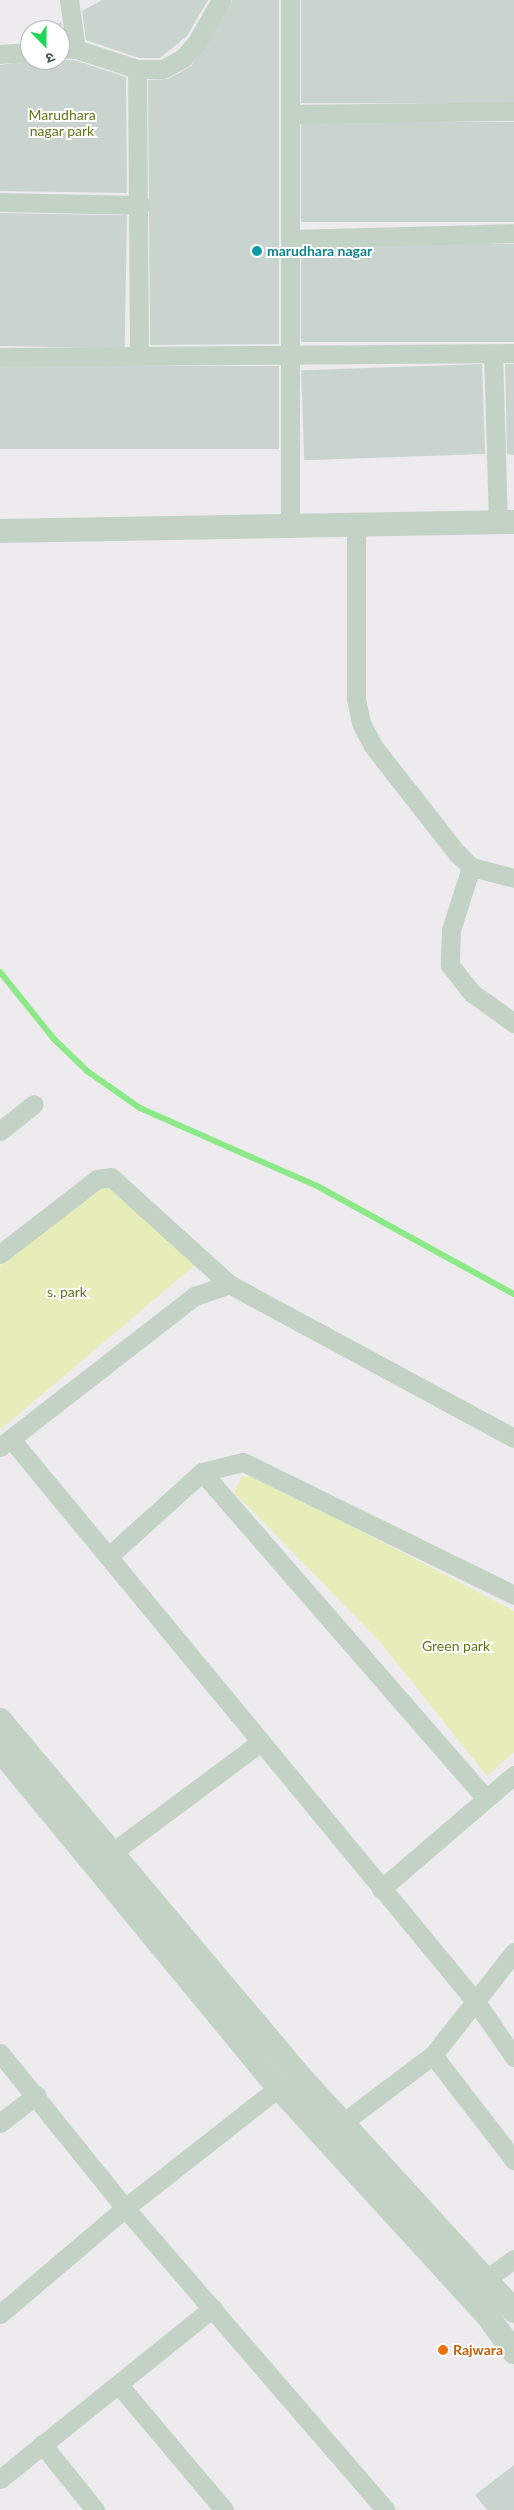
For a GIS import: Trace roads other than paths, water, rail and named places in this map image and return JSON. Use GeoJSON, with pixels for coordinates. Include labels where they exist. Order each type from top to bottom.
{"type":"FeatureCollection","features":[{"type":"Feature","properties":{"kind":"street"},"geometry":{"type":"LineString","coordinates":[[69,0],[69,20]]}},
{"type":"Feature","properties":{"kind":"street"},"geometry":{"type":"LineString","coordinates":[[70,50],[137,69],[163,69],[183,58],[221,0]]}},
{"type":"Feature","properties":{"kind":"street"},"geometry":{"type":"LineString","coordinates":[[290,0],[290,528]]}},
{"type":"Feature","properties":{"kind":"street"},"geometry":{"type":"LineString","coordinates":[[0,54],[20,53]]}},
{"type":"Feature","properties":{"kind":"street"},"geometry":{"type":"LineString","coordinates":[[137,69],[141,205],[139,356]]}},
{"type":"Feature","properties":{"kind":"street"},"geometry":{"type":"LineString","coordinates":[[290,114],[514,111]]}},
{"type":"Feature","properties":{"kind":"street"},"geometry":{"type":"LineString","coordinates":[[0,202],[141,205]]}},
{"type":"Feature","properties":{"kind":"street"},"geometry":{"type":"LineString","coordinates":[[290,239],[514,233]]}},
{"type":"Feature","properties":{"kind":"street"},"geometry":{"type":"LineString","coordinates":[[0,357],[514,353]]}},
{"type":"Feature","properties":{"kind":"street"},"geometry":{"type":"LineString","coordinates":[[0,531],[290,528],[506,522],[493,354]]}},
{"type":"Feature","properties":{"kind":"street"},"geometry":{"type":"LineString","coordinates":[[356,526],[356,699],[361,723],[373,746],[471,867],[514,878]]}},
{"type":"Feature","properties":{"kind":"street"},"geometry":{"type":"LineString","coordinates":[[471,867],[451,930],[450,965],[472,993],[514,1023]]}},
{"type":"Feature","properties":{"kind":"street"},"geometry":{"type":"LineString","coordinates":[[0,1131],[34,1104]]}},
{"type":"Feature","properties":{"kind":"street"},"geometry":{"type":"LineString","coordinates":[[0,1254],[97,1179],[111,1177],[229,1284],[514,1438]]}},
{"type":"Feature","properties":{"kind":"street"},"geometry":{"type":"LineString","coordinates":[[229,1284],[195,1296],[6,1443],[109,1556],[381,1889],[476,2002],[514,2057]]}},
{"type":"Feature","properties":{"kind":"street"},"geometry":{"type":"LineString","coordinates":[[109,1556],[202,1472],[243,1462],[514,1595]]}},
{"type":"Feature","properties":{"kind":"street"},"geometry":{"type":"LineString","coordinates":[[202,1472],[485,1797]]}},
{"type":"Feature","properties":{"kind":"street"},"geometry":{"type":"LineString","coordinates":[[0,1720],[104,1859],[288,2080],[476,2287],[511,2302]]}},
{"type":"Feature","properties":{"kind":"street"},"geometry":{"type":"LineString","coordinates":[[104,1859],[261,1742]]}},
{"type":"Feature","properties":{"kind":"street"},"geometry":{"type":"LineString","coordinates":[[0,1750],[104,1859]]}},
{"type":"Feature","properties":{"kind":"street"},"geometry":{"type":"LineString","coordinates":[[381,1889],[485,1797],[514,1775]]}},
{"type":"Feature","properties":{"kind":"street"},"geometry":{"type":"LineString","coordinates":[[345,2121],[433,2055],[512,1958]]}},
{"type":"Feature","properties":{"kind":"street"},"geometry":{"type":"LineString","coordinates":[[0,2052],[124,2208],[213,2308],[386,2510]]}},
{"type":"Feature","properties":{"kind":"street"},"geometry":{"type":"LineString","coordinates":[[433,2055],[514,2160]]}},
{"type":"Feature","properties":{"kind":"street"},"geometry":{"type":"LineString","coordinates":[[288,2080],[345,2121],[476,2287],[487,2315],[514,2352]]}},
{"type":"Feature","properties":{"kind":"street"},"geometry":{"type":"LineString","coordinates":[[0,2314],[124,2208],[288,2080]]}},
{"type":"Feature","properties":{"kind":"street"},"geometry":{"type":"LineString","coordinates":[[0,2124],[36,2095]]}},
{"type":"Feature","properties":{"kind":"street"},"geometry":{"type":"LineString","coordinates":[[476,2287],[514,2258]]}},
{"type":"Feature","properties":{"kind":"street"},"geometry":{"type":"LineString","coordinates":[[487,2315],[511,2302]]}},
{"type":"Feature","properties":{"kind":"street"},"geometry":{"type":"LineString","coordinates":[[0,2479],[213,2308]]}},
{"type":"Feature","properties":{"kind":"street"},"geometry":{"type":"LineString","coordinates":[[118,2384],[224,2510]]}},
{"type":"Feature","properties":{"kind":"street"},"geometry":{"type":"LineString","coordinates":[[42,2444],[95,2510]]}},
{"type":"Feature","properties":{"kind":"waterway"},"geometry":{"type":"LineString","coordinates":[[0,972],[53,1038],[87,1071],[140,1108],[319,1187],[514,1294]]}},
{"type":"Feature","properties":{"kind":"place","name":"marudhara nagar"},"geometry":{"type":"Point","coordinates":[257,251]}},
{"type":"Feature","properties":{"kind":"place","name":"Rajwara"},"geometry":{"type":"Point","coordinates":[443,2350]}},
{"type":"Feature","properties":{"kind":"park label","name":"Marudhara nagar park"},"geometry":{"type":"Point","coordinates":[62,124]}},
{"type":"Feature","properties":{"kind":"park label","name":"s. park"},"geometry":{"type":"Point","coordinates":[67,1292]}},
{"type":"Feature","properties":{"kind":"park label","name":"Green park"},"geometry":{"type":"Point","coordinates":[456,1646]}}]}
